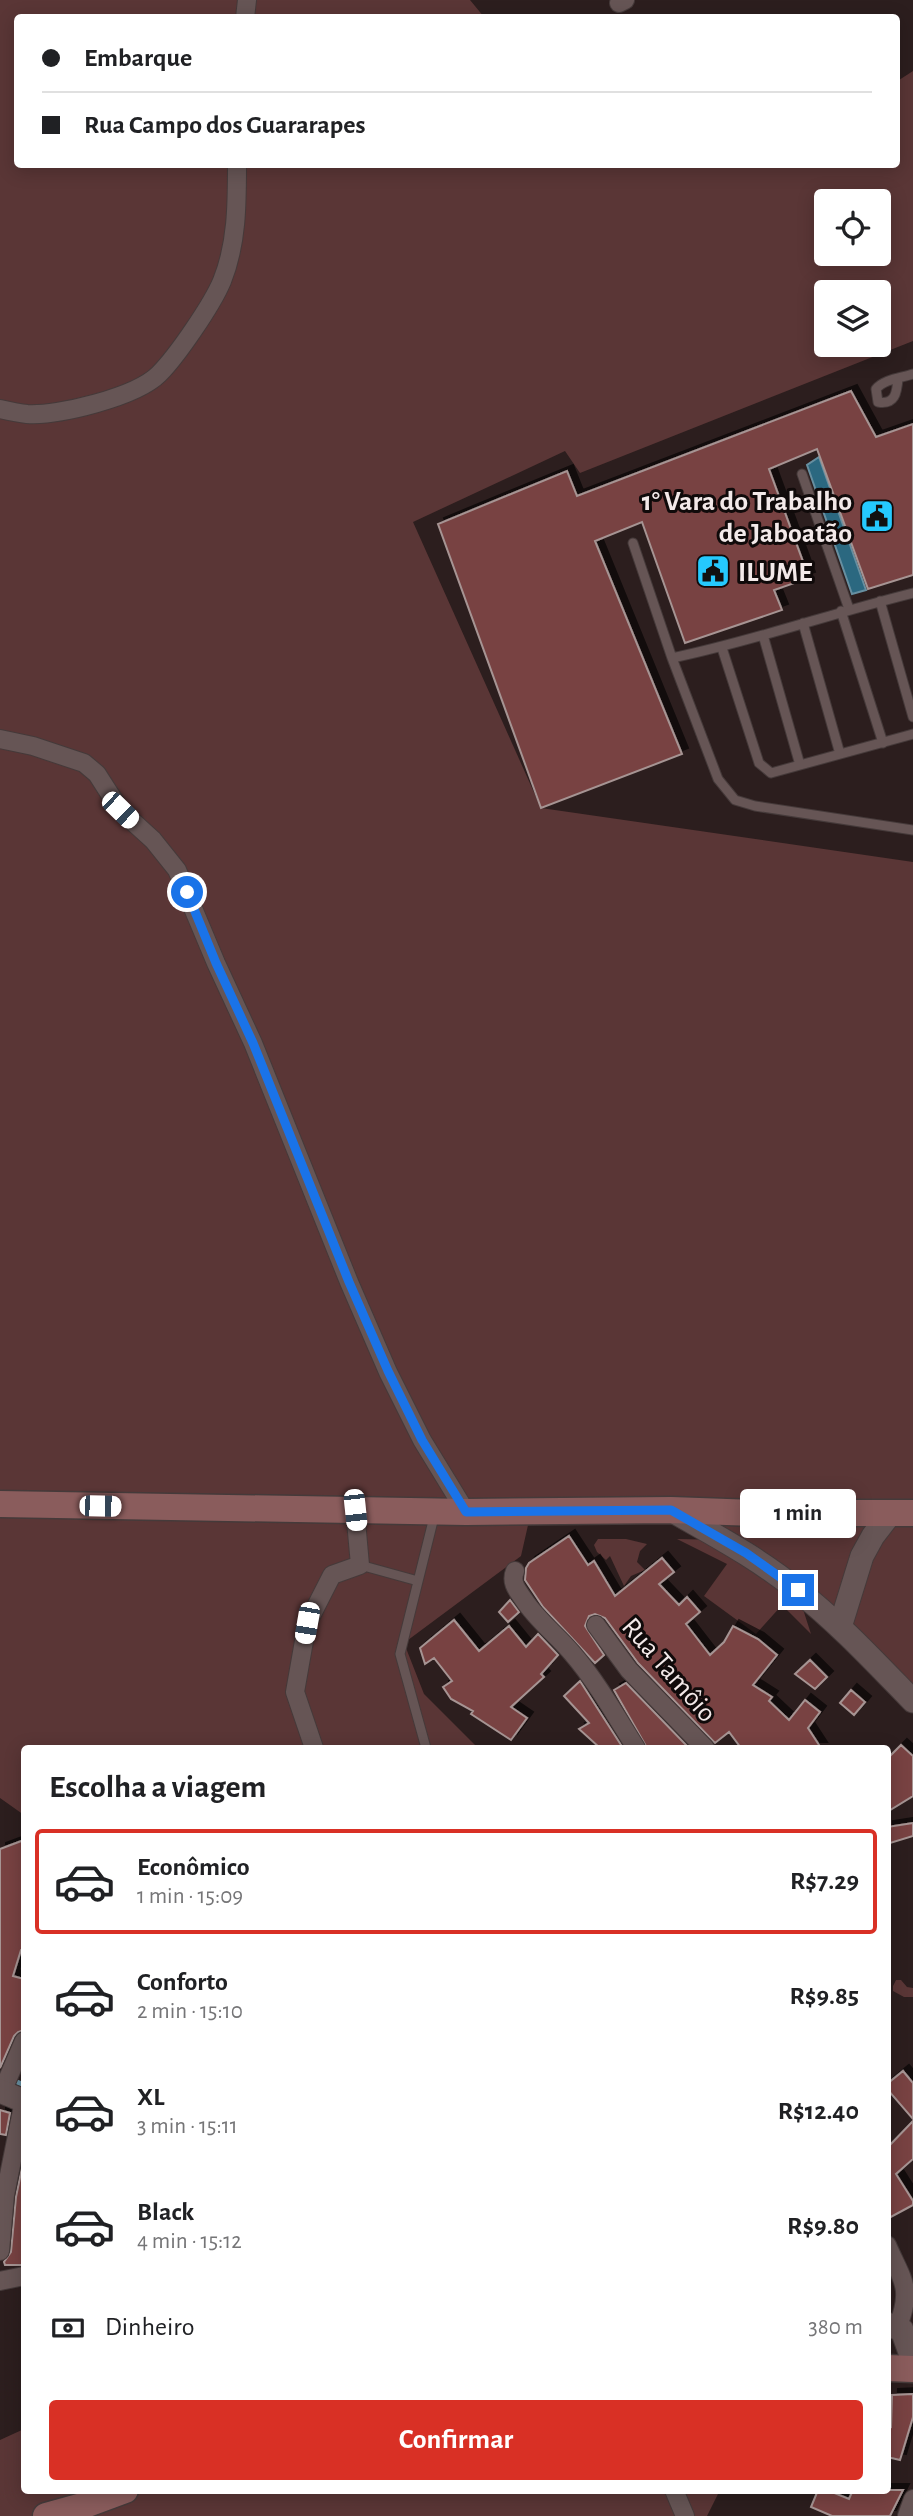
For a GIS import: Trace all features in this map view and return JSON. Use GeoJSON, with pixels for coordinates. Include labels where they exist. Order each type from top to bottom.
{"type":"FeatureCollection","features":[{"type":"Feature","properties":{"kind":"main road"},"geometry":{"type":"LineString","coordinates":[[0,1504],[466,1512],[671,1510],[902,1513]]}},
{"type":"Feature","properties":{"kind":"main road"},"geometry":{"type":"LineString","coordinates":[[891,2368],[913,2369]]}},
{"type":"Feature","properties":{"kind":"main road"},"geometry":{"type":"LineString","coordinates":[[46,2516],[114,2494]]}},
{"type":"Feature","properties":{"kind":"street"},"geometry":{"type":"LineString","coordinates":[[0,409],[28,414],[79,408],[134,390],[158,376],[201,319],[222,282],[237,212],[237,168]]}},
{"type":"Feature","properties":{"kind":"street"},"geometry":{"type":"LineString","coordinates":[[0,739],[33,746],[84,763],[97,774],[120,810],[159,847],[177,870],[253,1043],[349,1282],[388,1371],[422,1440],[466,1512]]}},
{"type":"Feature","properties":{"kind":"street"},"geometry":{"type":"LineString","coordinates":[[313,1745],[295,1692],[307,1623],[332,1575],[360,1565],[355,1510]]}},
{"type":"Feature","properties":{"kind":"street"},"geometry":{"type":"LineString","coordinates":[[671,1510],[767,1567],[798,1590],[840,1627],[913,1701]]}},
{"type":"Feature","properties":{"kind":"street"},"geometry":{"type":"LineString","coordinates":[[840,1627],[862,1556],[902,1513]]}},
{"type":"Feature","properties":{"kind":"street"},"geometry":{"type":"LineString","coordinates":[[515,1571],[512,1578],[514,1585],[527,1606],[572,1652],[592,1677],[634,1745]]}},
{"type":"Feature","properties":{"kind":"street","name":"Rua Tamôio"},"geometry":{"type":"LineString","coordinates":[[596,1625],[629,1670],[702,1745]]}},
{"type":"Feature","properties":{"kind":"street"},"geometry":{"type":"LineString","coordinates":[[21,2047],[1,2091],[21,2100]]}},
{"type":"Feature","properties":{"kind":"street"},"geometry":{"type":"LineString","coordinates":[[1,2239],[5,2195],[21,2116]]}},
{"type":"Feature","properties":{"kind":"street"},"geometry":{"type":"LineString","coordinates":[[891,2254],[906,2289],[904,2312],[893,2325],[905,2334],[913,2361]]}},
{"type":"Feature","properties":{"kind":"street"},"geometry":{"type":"LineString","coordinates":[[0,2281],[21,2277]]}},
{"type":"Feature","properties":{"kind":"street"},"geometry":{"type":"LineString","coordinates":[[676,2494],[684,2516]]}},
{"type":"Feature","properties":{"kind":"street"},"geometry":{"type":"LineString","coordinates":[[906,2516],[913,2499]]}},
{"type":"Feature","properties":{"kind":"lane"},"geometry":{"type":"LineString","coordinates":[[898,378],[913,374]]}},
{"type":"Feature","properties":{"kind":"lane"},"geometry":{"type":"LineString","coordinates":[[802,474],[883,743]]}},
{"type":"Feature","properties":{"kind":"lane"},"geometry":{"type":"LineString","coordinates":[[633,543],[672,658],[718,779],[735,800],[755,806],[913,830]]}},
{"type":"Feature","properties":{"kind":"lane"},"geometry":{"type":"LineString","coordinates":[[672,658],[722,648],[845,610],[913,593]]}},
{"type":"Feature","properties":{"kind":"lane"},"geometry":{"type":"LineString","coordinates":[[880,601],[913,717]]}},
{"type":"Feature","properties":{"kind":"lane"},"geometry":{"type":"LineString","coordinates":[[803,623],[840,754]]}},
{"type":"Feature","properties":{"kind":"lane"},"geometry":{"type":"LineString","coordinates":[[763,635],[800,765]]}},
{"type":"Feature","properties":{"kind":"lane"},"geometry":{"type":"LineString","coordinates":[[722,648],[758,763],[771,773],[913,734]]}},
{"type":"Feature","properties":{"kind":"lane"},"geometry":{"type":"LineString","coordinates":[[425,1745],[400,1654],[436,1511]]}},
{"type":"Feature","properties":{"kind":"lane"},"geometry":{"type":"LineString","coordinates":[[360,1565],[418,1580]]}},
{"type":"Feature","properties":{"kind":"shaded area"},"geometry":{"type":"Polygon","coordinates":[[[0,0],[470,0],[482,14],[14,14],[14,168],[900,168],[900,79],[913,71],[913,341],[891,350],[891,280],[814,280],[814,357],[873,357],[580,473],[565,451],[413,522],[541,808],[913,862],[913,1712],[889,1682],[802,1606],[811,1634],[782,1605],[756,1634],[704,1596],[727,1564],[677,1539],[723,1540],[671,1510],[531,1512],[521,1556],[404,1643],[424,1694],[475,1745],[21,1745],[21,1813],[0,1798],[0,0]]]}},
{"type":"Feature","properties":{"kind":"shaded area"},"geometry":{"type":"Polygon","coordinates":[[[598,1539],[626,1539],[647,1544],[640,1551],[637,1562],[645,1570],[631,1576],[624,1586],[610,1556],[606,1560],[597,1552],[594,1545],[598,1539]]]}},
{"type":"Feature","properties":{"kind":"shaded area"},"geometry":{"type":"Polygon","coordinates":[[[896,1980],[901,1980],[907,1987],[913,1988],[913,1997],[904,1997],[893,1991],[896,1980]]]}},
{"type":"Feature","properties":{"kind":"shaded area"},"geometry":{"type":"Polygon","coordinates":[[[21,2430],[21,2494],[718,2494],[707,2516],[0,2516],[0,2440],[21,2430]]]}},
{"type":"Feature","properties":{"kind":"water"},"geometry":{"type":"Polygon","coordinates":[[[819,457],[866,590],[852,594],[807,465],[819,457]]]}},
{"type":"Feature","properties":{"kind":"building"},"geometry":{"type":"Polygon","coordinates":[[[851,391],[876,437],[913,424],[913,575],[868,589],[817,449],[769,469],[809,578],[774,590],[782,610],[685,643],[642,522],[595,541],[682,754],[541,808],[438,524],[567,471],[577,496],[851,391]]]}},
{"type":"Feature","properties":{"kind":"building"},"geometry":{"type":"Polygon","coordinates":[[[569,1536],[588,1565],[594,1561],[615,1596],[662,1558],[674,1572],[659,1584],[679,1605],[687,1597],[700,1612],[686,1624],[710,1655],[724,1642],[733,1626],[758,1639],[777,1655],[753,1685],[772,1697],[769,1701],[789,1720],[805,1700],[820,1712],[808,1728],[819,1745],[739,1745],[729,1732],[715,1743],[638,1663],[605,1618],[595,1614],[589,1616],[585,1626],[604,1655],[595,1663],[543,1607],[525,1580],[529,1563],[569,1536]]]}},
{"type":"Feature","properties":{"kind":"building"},"geometry":{"type":"Polygon","coordinates":[[[510,1600],[519,1612],[508,1622],[499,1612],[510,1600]]]}},
{"type":"Feature","properties":{"kind":"building"},"geometry":{"type":"Polygon","coordinates":[[[454,1620],[479,1651],[509,1626],[526,1647],[538,1634],[558,1655],[541,1674],[544,1677],[511,1707],[527,1718],[511,1740],[471,1714],[473,1711],[451,1699],[443,1687],[452,1681],[434,1658],[425,1664],[420,1648],[454,1620]]]}},
{"type":"Feature","properties":{"kind":"building"},"geometry":{"type":"Polygon","coordinates":[[[810,1660],[827,1677],[815,1689],[795,1674],[810,1660]]]}},
{"type":"Feature","properties":{"kind":"building"},"geometry":{"type":"Polygon","coordinates":[[[580,1681],[621,1745],[597,1745],[579,1729],[589,1723],[564,1696],[580,1681]]]}},
{"type":"Feature","properties":{"kind":"building"},"geometry":{"type":"Polygon","coordinates":[[[626,1683],[686,1745],[645,1745],[614,1690],[626,1683]]]}},
{"type":"Feature","properties":{"kind":"building"},"geometry":{"type":"Polygon","coordinates":[[[851,1690],[865,1702],[854,1715],[840,1703],[851,1690]]]}},
{"type":"Feature","properties":{"kind":"building"},"geometry":{"type":"Polygon","coordinates":[[[901,1745],[913,1756],[913,1796],[891,1810],[891,1755],[901,1745]]]}},
{"type":"Feature","properties":{"kind":"building"},"geometry":{"type":"Polygon","coordinates":[[[913,1823],[913,1836],[891,1843],[891,1826],[913,1823]]]}},
{"type":"Feature","properties":{"kind":"building"},"geometry":{"type":"Polygon","coordinates":[[[21,1841],[21,1950],[13,1976],[21,1978],[21,2031],[14,2036],[0,2068],[0,1849],[21,1841]]]}},
{"type":"Feature","properties":{"kind":"building"},"geometry":{"type":"Polygon","coordinates":[[[903,2071],[913,2083],[913,2119],[891,2094],[891,2081],[903,2071]]]}},
{"type":"Feature","properties":{"kind":"building"},"geometry":{"type":"Polygon","coordinates":[[[0,2110],[10,2113],[6,2135],[0,2134],[0,2110]]]}},
{"type":"Feature","properties":{"kind":"building"},"geometry":{"type":"Polygon","coordinates":[[[913,2121],[913,2159],[896,2174],[913,2205],[891,2217],[891,2144],[913,2121]]]}},
{"type":"Feature","properties":{"kind":"building"},"geometry":{"type":"Polygon","coordinates":[[[21,2173],[21,2265],[5,2265],[4,2262],[11,2252],[21,2173]]]}},
{"type":"Feature","properties":{"kind":"building"},"geometry":{"type":"Polygon","coordinates":[[[913,2394],[913,2417],[900,2460],[891,2458],[892,2395],[913,2394]]]}},
{"type":"Feature","properties":{"kind":"building"},"geometry":{"type":"Polygon","coordinates":[[[891,2490],[903,2490],[890,2516],[832,2516],[811,2507],[816,2494],[837,2494],[849,2499],[851,2494],[891,2494],[891,2490]]]}},
{"type":"Feature","properties":{"kind":"waterway"},"geometry":{"type":"LineString","coordinates":[[10,2079],[21,2084]]}},
{"type":"Feature","properties":{"kind":"place","name":"1° Vara do Trabalho de Jaboatão"},"geometry":{"type":"Point","coordinates":[877,516]}},
{"type":"Feature","properties":{"kind":"place","name":"ILUME"},"geometry":{"type":"Point","coordinates":[713,571]}},
{"type":"Feature","properties":{"kind":"route"},"geometry":{"type":"LineString","coordinates":[[187,892],[253,1043],[349,1282],[388,1371],[422,1440],[466,1512],[671,1510],[746,1553],[798,1590]]}}]}
